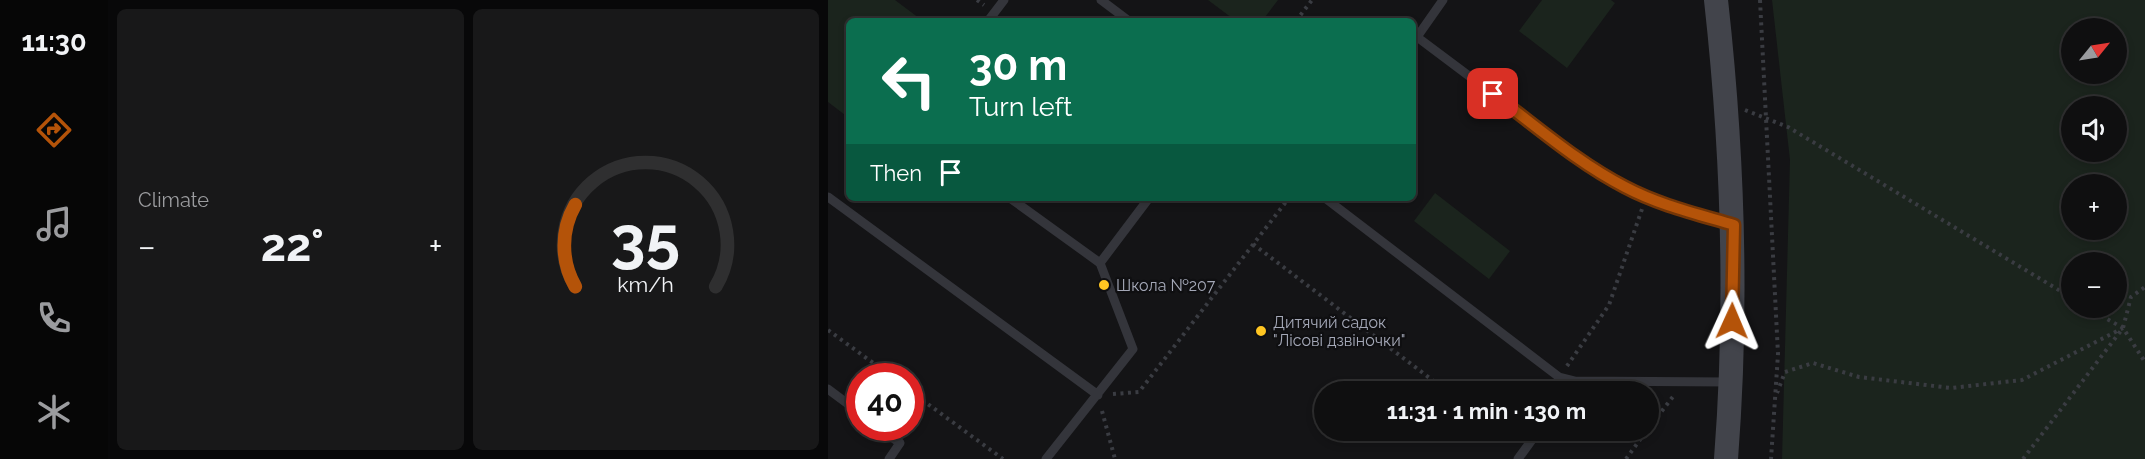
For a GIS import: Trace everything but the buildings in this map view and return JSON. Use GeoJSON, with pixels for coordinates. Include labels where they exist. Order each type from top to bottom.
{"type":"FeatureCollection","features":[{"type":"Feature","properties":{"kind":"street"},"geometry":{"type":"LineString","coordinates":[[1716,0],[1728,105],[1734,225],[1731,382],[1726,459]]}},
{"type":"Feature","properties":{"kind":"lane"},"geometry":{"type":"LineString","coordinates":[[990,18],[1004,0]]}},
{"type":"Feature","properties":{"kind":"lane"},"geometry":{"type":"LineString","coordinates":[[1101,0],[1125,18]]}},
{"type":"Feature","properties":{"kind":"lane"},"geometry":{"type":"LineString","coordinates":[[1443,0],[1417,37],[1589,166],[1646,197],[1734,225]]}},
{"type":"Feature","properties":{"kind":"lane"},"geometry":{"type":"LineString","coordinates":[[828,197],[1098,396]]}},
{"type":"Feature","properties":{"kind":"lane"},"geometry":{"type":"LineString","coordinates":[[1014,201],[1100,263],[1133,349],[1046,459]]}},
{"type":"Feature","properties":{"kind":"lane"},"geometry":{"type":"LineString","coordinates":[[1100,263],[1147,201]]}},
{"type":"Feature","properties":{"kind":"lane"},"geometry":{"type":"LineString","coordinates":[[1329,201],[1559,376],[1575,381]]}},
{"type":"Feature","properties":{"kind":"lane"},"geometry":{"type":"LineString","coordinates":[[1659,381],[1731,382]]}},
{"type":"Feature","properties":{"kind":"lane"},"geometry":{"type":"LineString","coordinates":[[828,389],[846,402]]}},
{"type":"Feature","properties":{"kind":"lane"},"geometry":{"type":"LineString","coordinates":[[889,459],[900,443],[897,441]]}},
{"type":"Feature","properties":{"kind":"lane"},"geometry":{"type":"LineString","coordinates":[[1518,459],[1531,441]]}},
{"type":"Feature","properties":{"kind":"path"},"geometry":{"type":"LineString","coordinates":[[1298,18],[1312,0]]}},
{"type":"Feature","properties":{"kind":"path"},"geometry":{"type":"LineString","coordinates":[[1760,0],[1778,354],[1771,459]]}},
{"type":"Feature","properties":{"kind":"path"},"geometry":{"type":"LineString","coordinates":[[1728,105],[1767,117],[1788,127],[2061,291]]}},
{"type":"Feature","properties":{"kind":"path"},"geometry":{"type":"LineString","coordinates":[[1559,376],[1609,305],[1646,197]]}},
{"type":"Feature","properties":{"kind":"path"},"geometry":{"type":"LineString","coordinates":[[1115,459],[1098,396],[1139,393],[1288,201]]}},
{"type":"Feature","properties":{"kind":"path"},"geometry":{"type":"LineString","coordinates":[[1253,244],[1434,381]]}},
{"type":"Feature","properties":{"kind":"path"},"geometry":{"type":"LineString","coordinates":[[2023,459],[2122,328],[2131,297],[2145,286]]}},
{"type":"Feature","properties":{"kind":"path"},"geometry":{"type":"LineString","coordinates":[[2105,318],[2122,328],[2145,362]]}},
{"type":"Feature","properties":{"kind":"path"},"geometry":{"type":"LineString","coordinates":[[1775,399],[1785,372],[1813,363],[1859,377],[1951,388],[2022,380],[2122,328]]}},
{"type":"Feature","properties":{"kind":"path"},"geometry":{"type":"LineString","coordinates":[[828,330],[873,363]]}},
{"type":"Feature","properties":{"kind":"path"},"geometry":{"type":"LineString","coordinates":[[1659,415],[1685,381]]}},
{"type":"Feature","properties":{"kind":"path"},"geometry":{"type":"LineString","coordinates":[[924,401],[1003,459]]}},
{"type":"Feature","properties":{"kind":"path"},"geometry":{"type":"LineString","coordinates":[[1626,459],[1640,441]]}},
{"type":"Feature","properties":{"kind":"shaded area"},"geometry":{"type":"Polygon","coordinates":[[[828,0],[895,0],[919,18],[846,18],[846,116],[828,102],[828,0]]]}},
{"type":"Feature","properties":{"kind":"shaded area"},"geometry":{"type":"Polygon","coordinates":[[[1208,0],[1278,0],[1264,18],[1232,18],[1208,0]]]}},
{"type":"Feature","properties":{"kind":"shaded area"},"geometry":{"type":"Polygon","coordinates":[[[1542,0],[1611,0],[1615,3],[1567,68],[1519,31],[1542,0]]]}},
{"type":"Feature","properties":{"kind":"shaded area"},"geometry":{"type":"Polygon","coordinates":[[[1772,0],[2145,0],[2145,459],[1782,459],[1790,160],[1772,0]]]}},
{"type":"Feature","properties":{"kind":"shaded area"},"geometry":{"type":"Polygon","coordinates":[[[1435,193],[1510,251],[1489,279],[1414,221],[1435,193]]]}},
{"type":"Feature","properties":{"kind":"place","name":"Школа №207"},"geometry":{"type":"Point","coordinates":[1104,285]}},
{"type":"Feature","properties":{"kind":"place","name":"Дитячий садок \"Лісові дзвіночки\""},"geometry":{"type":"Point","coordinates":[1261,331]}},
{"type":"Feature","properties":{"kind":"route"},"geometry":{"type":"LineString","coordinates":[[1493,94],[1589,166],[1624,187],[1666,205],[1734,225],[1732,321]]}}]}
